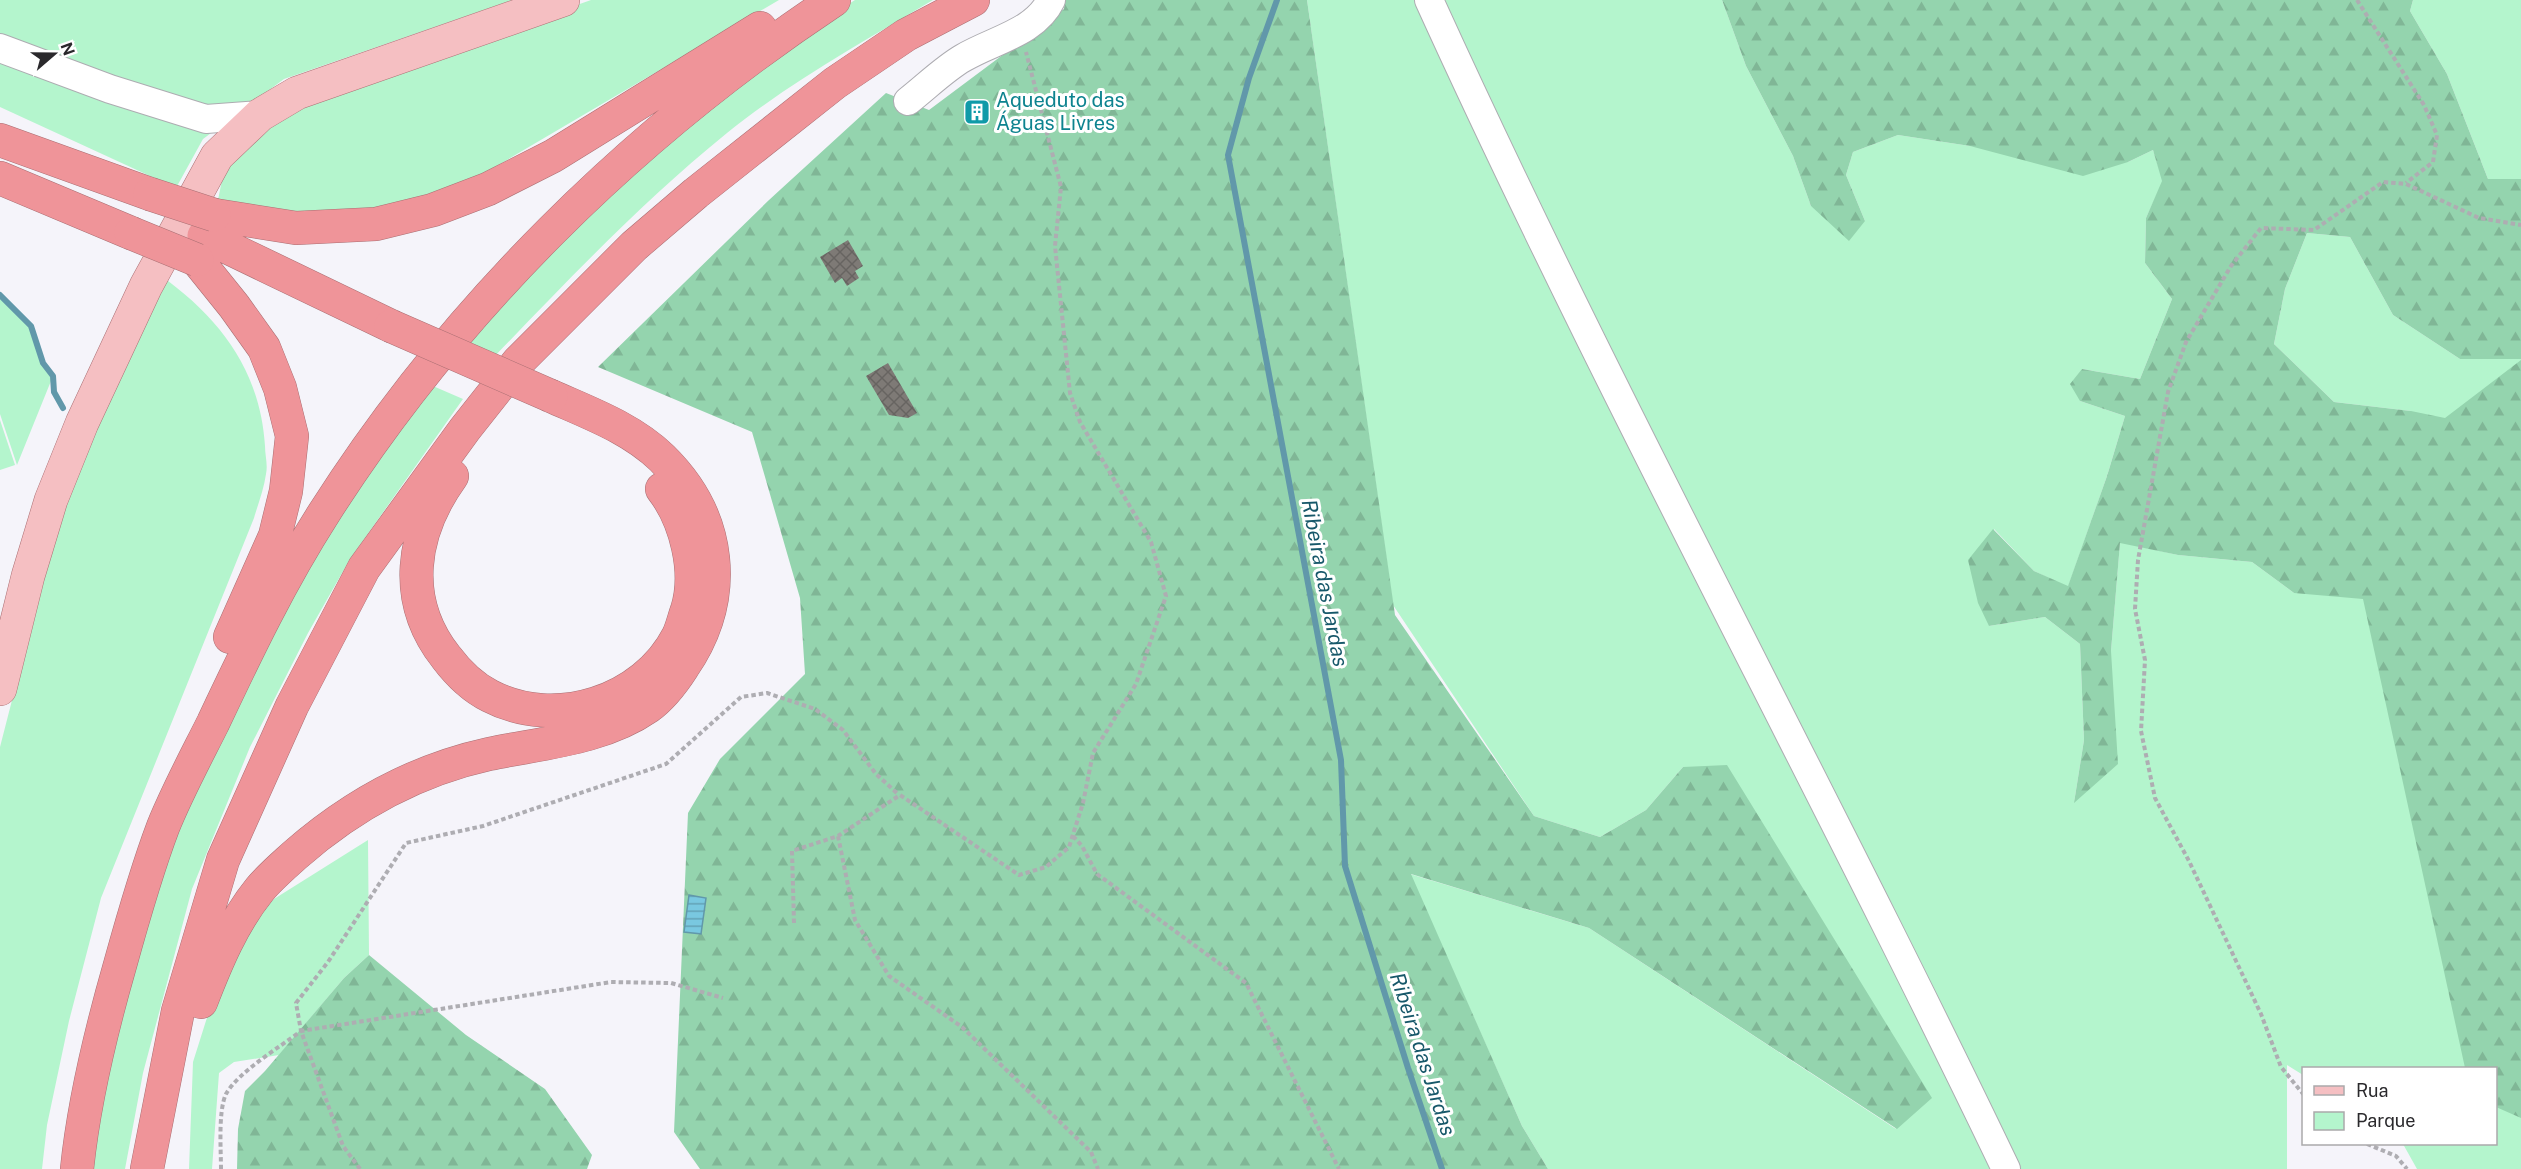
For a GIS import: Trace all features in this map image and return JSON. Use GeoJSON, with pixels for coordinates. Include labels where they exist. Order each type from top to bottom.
{"type":"FeatureCollection","features":[{"type":"Feature","properties":{"kind":"highway"},"geometry":{"type":"LineString","coordinates":[[0,141],[141,213],[205,237],[296,228],[376,224],[433,210],[488,189],[553,156],[805,0]]}},
{"type":"Feature","properties":{"kind":"highway"},"geometry":{"type":"LineString","coordinates":[[78,1169],[80,1142],[102,1028],[140,890],[164,824],[265,613],[324,512],[404,400],[487,298],[595,187],[738,67],[834,0]]}},
{"type":"Feature","properties":{"kind":"highway"},"geometry":{"type":"LineString","coordinates":[[148,1169],[178,1011],[223,860],[292,706],[364,568],[465,429],[518,362],[634,246],[756,143],[835,83],[906,35],[973,0]]}},
{"type":"Feature","properties":{"kind":"highway"},"geometry":{"type":"LineString","coordinates":[[0,178],[141,213],[205,237],[386,333],[546,403],[622,428],[661,457],[691,493],[708,531],[714,569],[711,608],[697,647],[674,681],[648,706],[613,725],[551,743],[487,755],[420,776],[365,802],[325,829],[260,889],[222,950],[189,1029],[173,1108],[148,1169]]}},
{"type":"Feature","properties":{"kind":"highway"},"geometry":{"type":"LineString","coordinates":[[164,824],[169,787],[187,733],[275,536],[286,491],[292,436],[280,388],[264,348],[234,306],[205,237]]}},
{"type":"Feature","properties":{"kind":"highway"},"geometry":{"type":"LineString","coordinates":[[546,403],[612,447],[653,478],[672,502],[684,536],[691,569],[690,602],[679,636],[656,668],[629,688],[597,704],[564,710],[525,709],[489,696],[460,676],[436,644],[420,612],[415,575],[419,542],[442,489],[561,321]]}},
{"type":"Feature","properties":{"kind":"main road"},"geometry":{"type":"LineString","coordinates":[[0,688],[28,576],[51,500],[82,423],[146,286],[217,156],[260,115],[297,93],[563,0]]}},
{"type":"Feature","properties":{"kind":"street"},"geometry":{"type":"LineString","coordinates":[[908,101],[963,58],[1021,30],[1044,15],[1051,0]]}},
{"type":"Feature","properties":{"kind":"street"},"geometry":{"type":"LineString","coordinates":[[1429,0],[1511,178],[1837,825],[2006,1169]]}},
{"type":"Feature","properties":{"kind":"street"},"geometry":{"type":"LineString","coordinates":[[0,48],[110,89],[206,119],[260,115]]}},
{"type":"Feature","properties":{"kind":"path"},"geometry":{"type":"LineString","coordinates":[[2357,0],[2424,105],[2437,135],[2433,162],[2406,184]]}},
{"type":"Feature","properties":{"kind":"path"},"geometry":{"type":"LineString","coordinates":[[360,1169],[343,1146],[301,1031],[296,1003],[328,962],[406,843],[483,826],[666,764],[741,697],[766,693],[814,709],[843,730],[876,774],[900,795],[1019,875],[1046,867],[1070,847],[1083,803],[1093,753],[1136,684],[1166,597],[1150,542],[1080,422],[1071,393],[1055,246],[1061,187],[1021,30]]}},
{"type":"Feature","properties":{"kind":"path"},"geometry":{"type":"LineString","coordinates":[[2302,1093],[2281,1067],[2261,1014],[2199,882],[2155,798],[2141,731],[2145,660],[2135,609],[2138,561],[2168,392],[2186,342],[2230,266],[2261,228],[2314,230],[2383,182],[2406,184],[2479,218],[2521,225]]}},
{"type":"Feature","properties":{"kind":"path"},"geometry":{"type":"LineString","coordinates":[[794,923],[792,851],[838,836],[900,795]]}},
{"type":"Feature","properties":{"kind":"path"},"geometry":{"type":"LineString","coordinates":[[838,836],[855,920],[889,976],[962,1027],[1091,1152],[1098,1169]]}},
{"type":"Feature","properties":{"kind":"path"},"geometry":{"type":"LineString","coordinates":[[1073,836],[1082,846],[1097,874],[1246,983],[1339,1169]]}},
{"type":"Feature","properties":{"kind":"path"},"geometry":{"type":"LineString","coordinates":[[221,1169],[225,1096],[236,1080],[253,1065],[301,1031],[611,982],[671,983],[723,998]]}},
{"type":"Feature","properties":{"kind":"path"},"geometry":{"type":"LineString","coordinates":[[2371,1145],[2396,1156],[2407,1169]]}},
{"type":"Feature","properties":{"kind":"green space"},"geometry":{"type":"Polygon","coordinates":[[[0,0],[513,0],[284,79],[203,139],[176,188],[0,107],[0,0]]]}},
{"type":"Feature","properties":{"kind":"green space"},"geometry":{"type":"Polygon","coordinates":[[[591,0],[779,0],[483,174],[390,208],[309,216],[218,200],[224,170],[276,117],[322,96],[591,0]]]}},
{"type":"Feature","properties":{"kind":"green space"},"geometry":{"type":"Polygon","coordinates":[[[855,0],[933,0],[801,80],[727,133],[665,186],[578,270],[494,357],[461,342],[580,213],[770,54],[855,0]]]}},
{"type":"Feature","properties":{"kind":"green space"},"geometry":{"type":"Polygon","coordinates":[[[1065,0],[1307,0],[1395,615],[1534,816],[1600,837],[1646,810],[1683,767],[1727,765],[1932,1098],[1897,1129],[1589,928],[1411,874],[1522,1126],[1548,1169],[700,1169],[674,1132],[688,813],[720,759],[805,674],[800,598],[752,432],[598,367],[769,200],[886,93],[929,110],[1064,9],[1065,0]]]}},
{"type":"Feature","properties":{"kind":"green space"},"geometry":{"type":"Polygon","coordinates":[[[1307,0],[1722,0],[1746,66],[1793,156],[1811,206],[1865,221],[1846,175],[1853,152],[1898,135],[1970,146],[2128,162],[2153,150],[2163,181],[2146,218],[2145,263],[2172,299],[2140,379],[2082,369],[2080,401],[2125,416],[2107,476],[2068,587],[2034,571],[1994,529],[1989,626],[2045,617],[2080,644],[2084,740],[2074,803],[2111,651],[2120,542],[2178,555],[2252,562],[2294,593],[2411,411],[2334,402],[2274,344],[2285,289],[2307,233],[2350,237],[2393,315],[2460,359],[2521,359],[2521,1169],[2417,1169],[2404,1145],[2497,1145],[2497,1067],[2302,1067],[2302,1074],[2287,1065],[2287,1169],[1548,1169],[1522,1126],[1410,874],[1589,928],[1896,1129],[1683,767],[1646,810],[1600,837],[1534,816],[1393,605],[1307,0]]]}},
{"type":"Feature","properties":{"kind":"green space"},"geometry":{"type":"Polygon","coordinates":[[[1722,0],[2413,0],[2410,11],[2447,74],[2488,179],[2521,179],[2521,359],[2460,359],[2393,315],[2350,237],[2307,233],[2285,289],[2274,344],[2334,402],[2411,411],[2445,418],[2521,360],[2521,1118],[2497,1107],[2497,1067],[2465,1067],[2363,599],[2294,593],[2252,562],[2178,555],[2120,543],[2111,651],[2118,764],[2074,803],[2084,740],[2080,644],[2045,617],[1989,626],[1978,603],[1968,560],[1993,529],[2034,571],[2068,586],[2107,476],[2125,416],[2080,401],[2070,384],[2082,369],[2140,379],[2172,299],[2145,263],[2146,218],[2162,181],[2153,150],[2128,162],[2083,176],[1970,146],[1898,135],[1853,152],[1846,175],[1865,221],[1849,241],[1811,206],[1793,156],[1746,66],[1722,0]]]}},
{"type":"Feature","properties":{"kind":"green space"},"geometry":{"type":"Polygon","coordinates":[[[2413,0],[2521,0],[2521,179],[2488,179],[2447,74],[2410,11],[2413,0]]]}},
{"type":"Feature","properties":{"kind":"green space"},"geometry":{"type":"Polygon","coordinates":[[[160,275],[201,309],[233,348],[255,393],[262,419],[267,471],[254,518],[101,898],[69,1021],[47,1125],[42,1169],[0,1169],[0,747],[57,525],[160,275]]]}},
{"type":"Feature","properties":{"kind":"green space"},"geometry":{"type":"Polygon","coordinates":[[[0,295],[31,326],[43,363],[53,376],[17,465],[0,414],[0,295]]]}},
{"type":"Feature","properties":{"kind":"green space"},"geometry":{"type":"Polygon","coordinates":[[[426,383],[463,399],[350,559],[308,633],[250,747],[192,889],[143,1073],[125,1169],[87,1169],[113,1038],[171,838],[271,619],[426,383]]]}},
{"type":"Feature","properties":{"kind":"green space"},"geometry":{"type":"Polygon","coordinates":[[[0,420],[15,465],[0,470],[0,420]]]}},
{"type":"Feature","properties":{"kind":"green space"},"geometry":{"type":"Polygon","coordinates":[[[368,840],[369,955],[344,978],[279,1055],[234,1062],[219,1073],[212,1169],[189,1169],[193,1062],[222,970],[245,930],[274,899],[368,840]]]}},
{"type":"Feature","properties":{"kind":"green space"},"geometry":{"type":"Polygon","coordinates":[[[369,955],[466,1035],[545,1089],[592,1155],[587,1169],[237,1169],[238,1129],[245,1091],[265,1071],[344,978],[369,955]]]}},
{"type":"Feature","properties":{"kind":"water"},"geometry":{"type":"Polygon","coordinates":[[[689,895],[706,898],[701,934],[684,932],[689,895]]]}},
{"type":"Feature","properties":{"kind":"building"},"geometry":{"type":"Polygon","coordinates":[[[848,240],[863,266],[855,271],[859,278],[847,286],[842,278],[835,283],[820,257],[848,240]]]}},
{"type":"Feature","properties":{"kind":"building"},"geometry":{"type":"Polygon","coordinates":[[[888,363],[917,413],[908,418],[889,415],[866,376],[888,363]]]}},
{"type":"Feature","properties":{"kind":"waterway","name":"Ribeira das Jardas"},"geometry":{"type":"LineString","coordinates":[[1277,0],[1249,78],[1228,155],[1341,760],[1345,866],[1442,1169]]}},
{"type":"Feature","properties":{"kind":"waterway"},"geometry":{"type":"LineString","coordinates":[[0,295],[31,326],[43,363],[53,376],[54,392],[63,408]]}},
{"type":"Feature","properties":{"kind":"place","name":"Aqueduto das Águas Livres"},"geometry":{"type":"Point","coordinates":[977,112]}}]}
